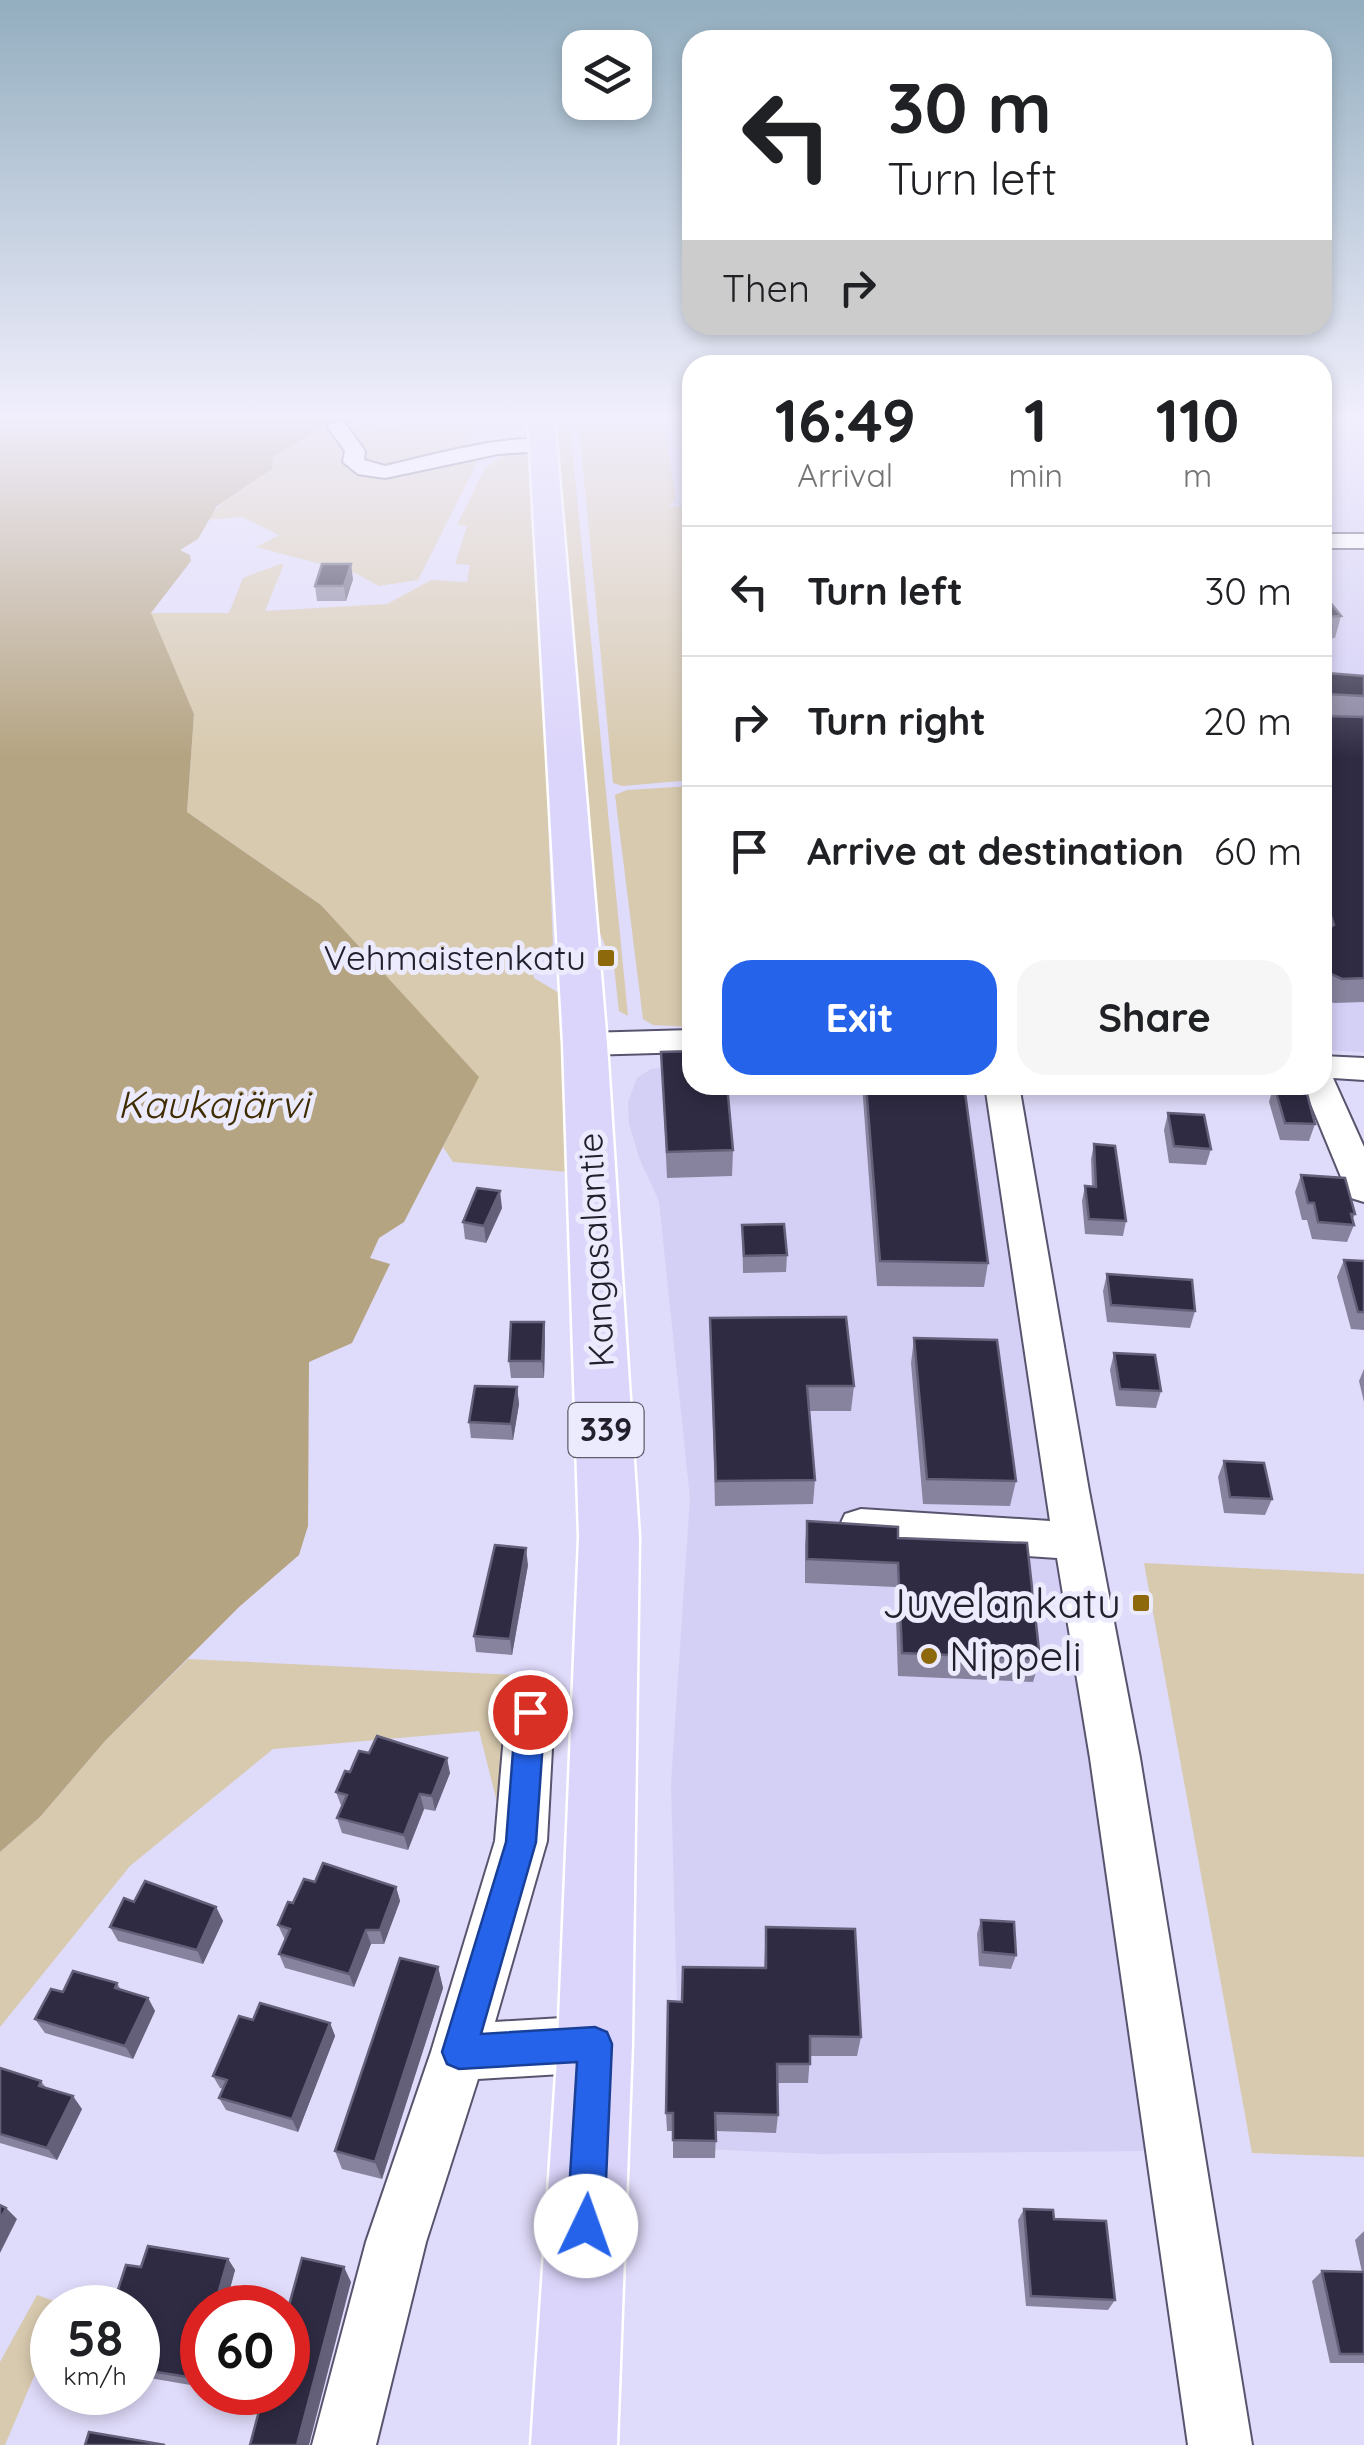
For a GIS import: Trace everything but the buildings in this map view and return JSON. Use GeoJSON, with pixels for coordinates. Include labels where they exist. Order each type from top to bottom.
{"type":"FeatureCollection","features":[{"type":"Feature","properties":{"kind":"main road","name":"Kangasalantie"},"geometry":{"type":"LineString","coordinates":[[549,530],[585,1044],[606,1430],[610,1591],[595,2044],[574,2445]]}},
{"type":"Feature","properties":{"kind":"street"},"geometry":{"type":"LineString","coordinates":[[1332,541],[1364,540]]}},
{"type":"Feature","properties":{"kind":"street"},"geometry":{"type":"LineString","coordinates":[[585,1044],[682,1041]]}},
{"type":"Feature","properties":{"kind":"street"},"geometry":{"type":"LineString","coordinates":[[1333,1066],[1364,1190]]}},
{"type":"Feature","properties":{"kind":"street"},"geometry":{"type":"LineString","coordinates":[[1004,1095],[1121,1795],[1220,2445]]}},
{"type":"Feature","properties":{"kind":"street"},"geometry":{"type":"LineString","coordinates":[[861,1527],[1076,1541]]}},
{"type":"Feature","properties":{"kind":"street"},"geometry":{"type":"LineString","coordinates":[[344,2445],[396,2242],[459,2052],[521,1842],[530,1712]]}},
{"type":"Feature","properties":{"kind":"street"},"geometry":{"type":"LineString","coordinates":[[459,2052],[595,2044]]}},
{"type":"Feature","properties":{"kind":"shaded area"},"geometry":{"type":"Polygon","coordinates":[[[269,530],[443,530],[418,580],[379,586],[355,573],[256,547],[279,535],[269,530]]]}},
{"type":"Feature","properties":{"kind":"shaded area"},"geometry":{"type":"Polygon","coordinates":[[[466,530],[536,530],[553,945],[531,959],[534,978],[564,996],[579,1173],[453,1162],[443,1147],[478,1077],[321,905],[187,812],[194,714],[150,613],[229,613],[243,578],[280,564],[284,564],[265,611],[387,604],[431,580],[467,582],[470,565],[455,564],[466,530]]]}},
{"type":"Feature","properties":{"kind":"shaded area"},"geometry":{"type":"Polygon","coordinates":[[[562,530],[580,530],[628,1016],[619,1011],[612,948],[606,948],[593,916],[562,530]]]}},
{"type":"Feature","properties":{"kind":"shaded area"},"geometry":{"type":"Polygon","coordinates":[[[589,530],[682,530],[682,781],[623,786],[613,783],[589,530]]]}},
{"type":"Feature","properties":{"kind":"shaded area"},"geometry":{"type":"Polygon","coordinates":[[[1332,530],[1364,530],[1364,1052],[1332,1050],[1332,530]]]}},
{"type":"Feature","properties":{"kind":"shaded area"},"geometry":{"type":"Polygon","coordinates":[[[682,787],[682,1026],[653,1025],[643,1019],[615,795],[627,790],[682,787]]]}},
{"type":"Feature","properties":{"kind":"shaded area"},"geometry":{"type":"Polygon","coordinates":[[[682,1066],[682,1095],[986,1095],[1149,2151],[818,2154],[681,2148],[671,1784],[690,1498],[659,1201],[629,1124],[628,1102],[637,1078],[651,1069],[682,1066]]]}},
{"type":"Feature","properties":{"kind":"shaded area"},"geometry":{"type":"Polygon","coordinates":[[[1144,1563],[1364,1574],[1364,2157],[1252,2153],[1144,1563]]]}},
{"type":"Feature","properties":{"kind":"shaded area"},"geometry":{"type":"Polygon","coordinates":[[[188,1659],[535,1676],[507,1726],[502,1822],[479,1731],[273,1749],[130,1866],[0,2027],[0,1852],[40,1817],[105,1741],[188,1659]]]}},
{"type":"Feature","properties":{"kind":"shaded area"},"geometry":{"type":"Polygon","coordinates":[[[30,2308],[30,2386],[5,2445],[0,2445],[0,2362],[30,2308]]]}},
{"type":"Feature","properties":{"kind":"water","name":"Kaukajärvi"},"geometry":{"type":"Polygon","coordinates":[[[0,530],[203,530],[198,539],[180,550],[190,555],[191,561],[151,613],[194,714],[187,812],[321,905],[479,1077],[404,1222],[379,1238],[370,1258],[390,1264],[352,1343],[309,1362],[308,1526],[299,1555],[239,1607],[105,1741],[40,1817],[0,1852],[0,530]]]}},
{"type":"Feature","properties":{"kind":"place","name":"Vehmaistenkatu"},"geometry":{"type":"Point","coordinates":[606,958]}},
{"type":"Feature","properties":{"kind":"place","name":"Juvelankatu"},"geometry":{"type":"Point","coordinates":[1141,1603]}},
{"type":"Feature","properties":{"kind":"place","name":"Nippeli"},"geometry":{"type":"Point","coordinates":[929,1656]}},
{"type":"Feature","properties":{"kind":"route"},"geometry":{"type":"LineString","coordinates":[[530,1712],[521,1842],[459,2052],[595,2044],[586,2226]]}}]}
